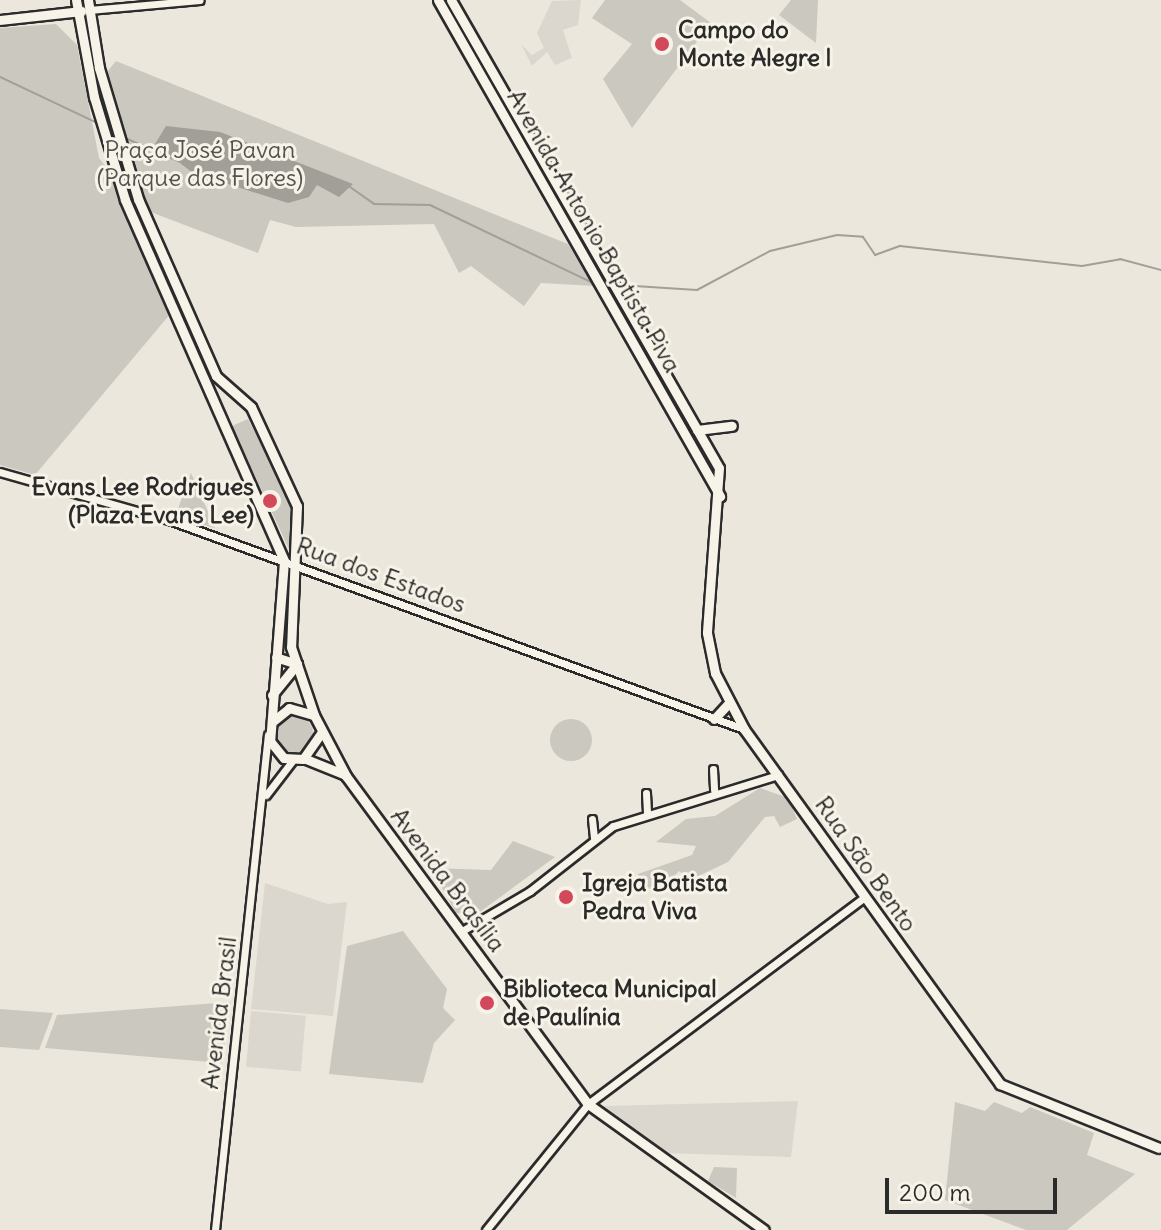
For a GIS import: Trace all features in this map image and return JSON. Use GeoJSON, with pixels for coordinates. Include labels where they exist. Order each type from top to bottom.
{"type":"FeatureCollection","features":[{"type":"Feature","properties":{"kind":"main road"},"geometry":{"type":"LineString","coordinates":[[76,0],[125,200],[284,561]]}},
{"type":"Feature","properties":{"kind":"main road","name":"Avenida Antonio Baptista Piva"},"geometry":{"type":"LineString","coordinates":[[438,0],[592,269],[697,430],[720,471]]}},
{"type":"Feature","properties":{"kind":"main road","name":"Avenida Antonio Baptista Piva"},"geometry":{"type":"LineString","coordinates":[[451,0],[602,263],[715,483]]}},
{"type":"Feature","properties":{"kind":"main road"},"geometry":{"type":"LineString","coordinates":[[0,20],[78,12],[89,5],[138,199],[216,376],[251,407],[297,506],[299,567],[291,636],[297,664],[321,729],[317,748],[298,760]]}},
{"type":"Feature","properties":{"kind":"main road"},"geometry":{"type":"LineString","coordinates":[[592,269],[602,263]]}},
{"type":"Feature","properties":{"kind":"main road"},"geometry":{"type":"LineString","coordinates":[[697,430],[732,426]]}},
{"type":"Feature","properties":{"kind":"main road","name":"Rua São Bento"},"geometry":{"type":"LineString","coordinates":[[720,471],[721,499],[707,633],[729,703],[744,729],[1000,1084],[1158,1151]]}},
{"type":"Feature","properties":{"kind":"main road","name":"Rua São Bento"},"geometry":{"type":"LineString","coordinates":[[715,483],[721,499]]}},
{"type":"Feature","properties":{"kind":"main road","name":"Avenida Brasil"},"geometry":{"type":"LineString","coordinates":[[269,730],[284,561]]}},
{"type":"Feature","properties":{"kind":"main road"},"geometry":{"type":"LineString","coordinates":[[276,657],[297,664]]}},
{"type":"Feature","properties":{"kind":"main road"},"geometry":{"type":"LineString","coordinates":[[272,695],[297,664]]}},
{"type":"Feature","properties":{"kind":"main road"},"geometry":{"type":"LineString","coordinates":[[714,719],[729,703]]}},
{"type":"Feature","properties":{"kind":"main road"},"geometry":{"type":"LineString","coordinates":[[314,715],[289,708],[269,730],[277,754],[346,776]]}},
{"type":"Feature","properties":{"kind":"main road","name":"Avenida Brasília"},"geometry":{"type":"LineString","coordinates":[[321,729],[346,776],[588,1104],[764,1230]]}},
{"type":"Feature","properties":{"kind":"street"},"geometry":{"type":"LineString","coordinates":[[89,5],[200,0]]}},
{"type":"Feature","properties":{"kind":"street","name":"Rua dos Estados"},"geometry":{"type":"LineString","coordinates":[[0,472],[284,561],[744,729]]}},
{"type":"Feature","properties":{"kind":"street","name":"Avenida Brasil"},"geometry":{"type":"LineString","coordinates":[[215,1230],[269,730]]}},
{"type":"Feature","properties":{"kind":"street","name":"Avenida Brasil"},"geometry":{"type":"LineString","coordinates":[[263,801],[298,760]]}},
{"type":"Feature","properties":{"kind":"street"},"geometry":{"type":"LineString","coordinates":[[713,769],[714,790]]}},
{"type":"Feature","properties":{"kind":"street"},"geometry":{"type":"LineString","coordinates":[[462,931],[530,891],[594,839],[647,812],[714,790],[778,775]]}},
{"type":"Feature","properties":{"kind":"street"},"geometry":{"type":"LineString","coordinates":[[646,793],[647,812]]}},
{"type":"Feature","properties":{"kind":"street"},"geometry":{"type":"LineString","coordinates":[[592,819],[594,839]]}},
{"type":"Feature","properties":{"kind":"street"},"geometry":{"type":"LineString","coordinates":[[486,1230],[588,1104],[865,897]]}},
{"type":"Feature","properties":{"kind":"shaded area"},"geometry":{"type":"Polygon","coordinates":[[[581,0],[578,25],[563,30],[572,58],[555,65],[547,52],[532,66],[521,44],[532,55],[544,48],[537,33],[552,1],[581,0]]]}},
{"type":"Feature","properties":{"kind":"shaded area"},"geometry":{"type":"Polygon","coordinates":[[[166,126],[220,132],[353,184],[339,197],[317,185],[309,197],[288,203],[193,173],[155,144],[166,126]]]}},
{"type":"Feature","properties":{"kind":"shaded area"},"geometry":{"type":"Polygon","coordinates":[[[265,883],[328,904],[347,902],[333,1016],[251,1009],[265,883]]]}},
{"type":"Feature","properties":{"kind":"shaded area"},"geometry":{"type":"Polygon","coordinates":[[[251,1011],[306,1016],[301,1072],[246,1067],[251,1011]]]}},
{"type":"Feature","properties":{"kind":"shaded area"},"geometry":{"type":"Polygon","coordinates":[[[798,1101],[791,1157],[666,1153],[604,1106],[798,1101]]]}},
{"type":"Feature","properties":{"kind":"green space"},"geometry":{"type":"Polygon","coordinates":[[[605,0],[680,0],[711,23],[632,128],[603,79],[632,44],[592,18],[605,0]]]}},
{"type":"Feature","properties":{"kind":"green space"},"geometry":{"type":"Polygon","coordinates":[[[791,0],[818,0],[816,43],[779,15],[791,0]]]}},
{"type":"Feature","properties":{"kind":"green space"},"geometry":{"type":"Polygon","coordinates":[[[56,24],[77,45],[99,158],[114,177],[171,313],[35,475],[0,465],[0,28],[56,24]]]}},
{"type":"Feature","properties":{"kind":"green space","name":"Praça José Pavan (Parque das Flores)"},"geometry":{"type":"Polygon","coordinates":[[[116,61],[568,244],[595,286],[541,283],[524,306],[471,266],[459,273],[434,224],[296,227],[270,220],[258,253],[148,211],[106,73],[116,61]]]}},
{"type":"Feature","properties":{"kind":"green space"},"geometry":{"type":"Polygon","coordinates":[[[248,419],[293,506],[294,560],[232,426],[248,419]]]}},
{"type":"Feature","properties":{"kind":"green space"},"geometry":{"type":"Polygon","coordinates":[[[191,473],[199,491],[215,528],[175,517],[191,473]]]}},
{"type":"Feature","properties":{"kind":"green space"},"geometry":{"type":"Polygon","coordinates":[[[294,715],[308,720],[313,734],[308,748],[294,753],[280,748],[275,734],[280,720],[294,715]]]}},
{"type":"Feature","properties":{"kind":"green space"},"geometry":{"type":"Polygon","coordinates":[[[571,719],[586,725],[592,740],[586,755],[571,761],[556,755],[550,740],[556,725],[571,719]]]}},
{"type":"Feature","properties":{"kind":"green space"},"geometry":{"type":"Polygon","coordinates":[[[760,788],[788,798],[797,819],[780,827],[774,816],[765,817],[728,862],[690,880],[679,871],[665,886],[638,891],[638,874],[692,855],[696,846],[656,842],[686,819],[715,816],[760,788]]]}},
{"type":"Feature","properties":{"kind":"green space"},"geometry":{"type":"Polygon","coordinates":[[[513,841],[555,857],[477,914],[456,913],[431,868],[491,870],[513,841]]]}},
{"type":"Feature","properties":{"kind":"green space"},"geometry":{"type":"Polygon","coordinates":[[[403,931],[447,989],[443,1008],[455,1020],[434,1043],[423,1083],[329,1074],[347,946],[403,931]]]}},
{"type":"Feature","properties":{"kind":"green space"},"geometry":{"type":"Polygon","coordinates":[[[231,1002],[222,1063],[45,1048],[57,1015],[231,1002]]]}},
{"type":"Feature","properties":{"kind":"green space"},"geometry":{"type":"Polygon","coordinates":[[[0,1009],[53,1013],[39,1050],[0,1047],[0,1009]]]}},
{"type":"Feature","properties":{"kind":"green space"},"geometry":{"type":"Polygon","coordinates":[[[955,1102],[985,1111],[994,1102],[1022,1113],[1030,1107],[1094,1133],[1087,1155],[1135,1174],[1067,1230],[1026,1230],[945,1200],[955,1102]]]}},
{"type":"Feature","properties":{"kind":"green space"},"geometry":{"type":"Polygon","coordinates":[[[714,1167],[737,1168],[736,1198],[708,1181],[714,1167]]]}},
{"type":"Feature","properties":{"kind":"waterway"},"geometry":{"type":"LineString","coordinates":[[0,77],[95,122]]}},
{"type":"Feature","properties":{"kind":"waterway"},"geometry":{"type":"LineString","coordinates":[[125,138],[178,161]]}},
{"type":"Feature","properties":{"kind":"waterway"},"geometry":{"type":"LineString","coordinates":[[350,187],[374,204],[430,205],[593,283]]}},
{"type":"Feature","properties":{"kind":"waterway"},"geometry":{"type":"LineString","coordinates":[[619,285],[697,290],[770,251],[837,235],[863,237],[875,255],[900,246],[1082,266],[1120,259],[1161,270]]}},
{"type":"Feature","properties":{"kind":"place","name":"Campo do Monte Alegre l"},"geometry":{"type":"Point","coordinates":[662,44]}},
{"type":"Feature","properties":{"kind":"place","name":"Evans Lee Rodrigues (Plaza Evans Lee)"},"geometry":{"type":"Point","coordinates":[270,501]}},
{"type":"Feature","properties":{"kind":"place","name":"Igreja Batista Pedra Viva"},"geometry":{"type":"Point","coordinates":[566,897]}},
{"type":"Feature","properties":{"kind":"place","name":"Biblioteca Municipal de Paulínia"},"geometry":{"type":"Point","coordinates":[487,1003]}}]}
